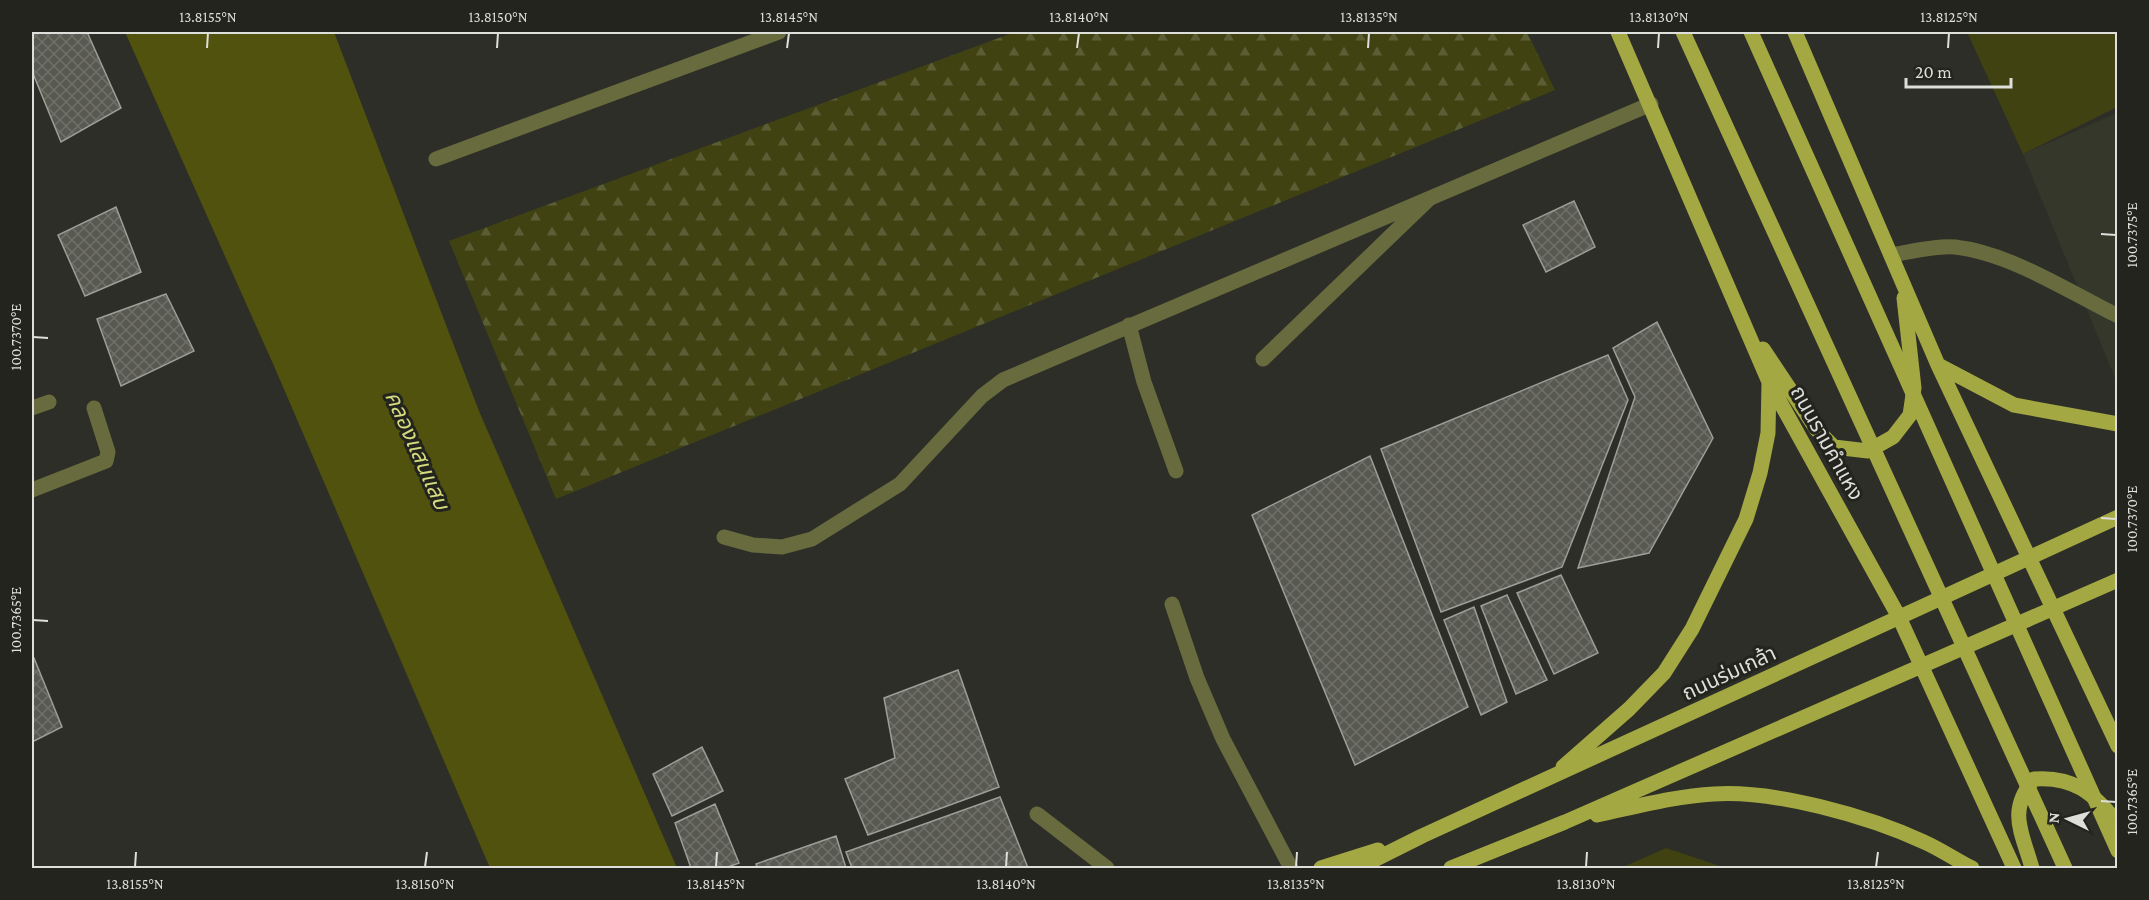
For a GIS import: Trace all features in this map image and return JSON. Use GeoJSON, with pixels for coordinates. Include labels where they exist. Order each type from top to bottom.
{"type":"FeatureCollection","features":[{"type":"Feature","properties":{"kind":"main road","name":"ถนนรามคำแหง"},"geometry":{"type":"LineString","coordinates":[[1618,32],[1769,382],[1899,617],[2014,868]]}},
{"type":"Feature","properties":{"kind":"main road","name":"ถนนรามคำแหง"},"geometry":{"type":"LineString","coordinates":[[1683,32],[2065,868]]}},
{"type":"Feature","properties":{"kind":"main road"},"geometry":{"type":"LineString","coordinates":[[1751,32],[2118,851]]}},
{"type":"Feature","properties":{"kind":"main road"},"geometry":{"type":"LineString","coordinates":[[1795,32],[1938,365],[2118,747]]}},
{"type":"Feature","properties":{"kind":"main road"},"geometry":{"type":"LineString","coordinates":[[1742,318],[1816,430],[1834,447],[1868,451],[1893,438],[1910,415],[1914,388],[1902,283]]}},
{"type":"Feature","properties":{"kind":"main road"},"geometry":{"type":"LineString","coordinates":[[1938,365],[2014,405],[2118,424]]}},
{"type":"Feature","properties":{"kind":"main road"},"geometry":{"type":"LineString","coordinates":[[1549,778],[1629,709],[1664,673],[1692,629],[1746,519],[1760,474],[1768,433],[1769,382]]}},
{"type":"Feature","properties":{"kind":"main road","name":"ถนนร่มเกล้า"},"geometry":{"type":"LineString","coordinates":[[1358,868],[1422,836],[2118,517]]}},
{"type":"Feature","properties":{"kind":"main road"},"geometry":{"type":"LineString","coordinates":[[1451,868],[1564,822],[2118,580]]}},
{"type":"Feature","properties":{"kind":"main road"},"geometry":{"type":"LineString","coordinates":[[2032,868],[2018,818],[2021,795],[2034,779],[2054,777],[2076,784],[2105,808],[2118,823]]}},
{"type":"Feature","properties":{"kind":"main road"},"geometry":{"type":"LineString","coordinates":[[1564,822],[1663,801],[1714,794],[1751,795],[1817,807],[1872,822],[1924,842],[1972,868]]}},
{"type":"Feature","properties":{"kind":"main road"},"geometry":{"type":"LineString","coordinates":[[1321,868],[1422,836]]}},
{"type":"Feature","properties":{"kind":"street"},"geometry":{"type":"LineString","coordinates":[[436,159],[779,32]]}},
{"type":"Feature","properties":{"kind":"street"},"geometry":{"type":"LineString","coordinates":[[724,537],[753,545],[782,547],[812,539],[900,484],[982,396],[1003,380],[1651,104]]}},
{"type":"Feature","properties":{"kind":"street"},"geometry":{"type":"LineString","coordinates":[[1263,358],[1429,200]]}},
{"type":"Feature","properties":{"kind":"street"},"geometry":{"type":"LineString","coordinates":[[1890,255],[1953,246],[1968,249],[2035,272],[2118,316]]}},
{"type":"Feature","properties":{"kind":"street"},"geometry":{"type":"LineString","coordinates":[[1129,325],[1144,382],[1176,471]]}},
{"type":"Feature","properties":{"kind":"street"},"geometry":{"type":"LineString","coordinates":[[32,408],[49,402]]}},
{"type":"Feature","properties":{"kind":"street"},"geometry":{"type":"LineString","coordinates":[[32,490],[106,462],[108,452],[94,408]]}},
{"type":"Feature","properties":{"kind":"street"},"geometry":{"type":"LineString","coordinates":[[1172,604],[1197,678],[1223,739],[1291,868]]}},
{"type":"Feature","properties":{"kind":"street"},"geometry":{"type":"LineString","coordinates":[[1037,814],[1107,868]]}},
{"type":"Feature","properties":{"kind":"shaded area"},"geometry":{"type":"Polygon","coordinates":[[[2117,113],[2117,383],[2023,154],[2117,113]]]}},
{"type":"Feature","properties":{"kind":"green space"},"geometry":{"type":"Polygon","coordinates":[[[1015,32],[1527,32],[1555,90],[556,499],[449,241],[1015,32]]]}},
{"type":"Feature","properties":{"kind":"green space"},"geometry":{"type":"Polygon","coordinates":[[[1967,32],[2117,32],[2117,107],[2023,154],[1967,32]]]}},
{"type":"Feature","properties":{"kind":"green space"},"geometry":{"type":"Polygon","coordinates":[[[1666,848],[1726,868],[1621,868],[1666,848]]]}},
{"type":"Feature","properties":{"kind":"water","name":"คลองแสนแสบ"},"geometry":{"type":"Polygon","coordinates":[[[125,32],[334,32],[479,411],[677,868],[490,868],[274,366],[125,32]]]}},
{"type":"Feature","properties":{"kind":"building"},"geometry":{"type":"Polygon","coordinates":[[[32,32],[87,32],[121,108],[61,142],[32,71],[32,32]]]}},
{"type":"Feature","properties":{"kind":"building"},"geometry":{"type":"Polygon","coordinates":[[[1574,201],[1595,247],[1546,272],[1523,225],[1574,201]]]}},
{"type":"Feature","properties":{"kind":"building"},"geometry":{"type":"Polygon","coordinates":[[[116,207],[141,272],[85,296],[58,235],[116,207]]]}},
{"type":"Feature","properties":{"kind":"building"},"geometry":{"type":"Polygon","coordinates":[[[166,294],[194,351],[121,386],[97,319],[166,294]]]}},
{"type":"Feature","properties":{"kind":"building"},"geometry":{"type":"Polygon","coordinates":[[[1657,322],[1713,438],[1649,553],[1578,568],[1635,397],[1613,348],[1657,322]]]}},
{"type":"Feature","properties":{"kind":"building"},"geometry":{"type":"Polygon","coordinates":[[[1608,355],[1628,400],[1562,567],[1441,612],[1381,449],[1608,355]]]}},
{"type":"Feature","properties":{"kind":"building"},"geometry":{"type":"Polygon","coordinates":[[[1370,456],[1468,707],[1355,765],[1252,515],[1370,456]]]}},
{"type":"Feature","properties":{"kind":"building"},"geometry":{"type":"Polygon","coordinates":[[[1561,575],[1598,653],[1554,674],[1517,593],[1561,575]]]}},
{"type":"Feature","properties":{"kind":"building"},"geometry":{"type":"Polygon","coordinates":[[[1507,595],[1547,680],[1516,694],[1481,606],[1507,595]]]}},
{"type":"Feature","properties":{"kind":"building"},"geometry":{"type":"Polygon","coordinates":[[[1474,607],[1507,702],[1481,715],[1444,620],[1474,607]]]}},
{"type":"Feature","properties":{"kind":"building"},"geometry":{"type":"Polygon","coordinates":[[[34,658],[62,727],[32,742],[32,659],[34,658]]]}},
{"type":"Feature","properties":{"kind":"building"},"geometry":{"type":"Polygon","coordinates":[[[958,670],[999,787],[868,835],[845,779],[895,758],[884,698],[958,670]]]}},
{"type":"Feature","properties":{"kind":"building"},"geometry":{"type":"Polygon","coordinates":[[[702,747],[723,791],[672,816],[653,774],[702,747]]]}},
{"type":"Feature","properties":{"kind":"building"},"geometry":{"type":"Polygon","coordinates":[[[1000,797],[1028,868],[852,868],[846,852],[1000,797]]]}},
{"type":"Feature","properties":{"kind":"building"},"geometry":{"type":"Polygon","coordinates":[[[715,804],[739,863],[725,868],[691,868],[675,823],[715,804]]]}},
{"type":"Feature","properties":{"kind":"building"},"geometry":{"type":"Polygon","coordinates":[[[836,836],[846,868],[757,868],[756,864],[836,836]]]}}]}
